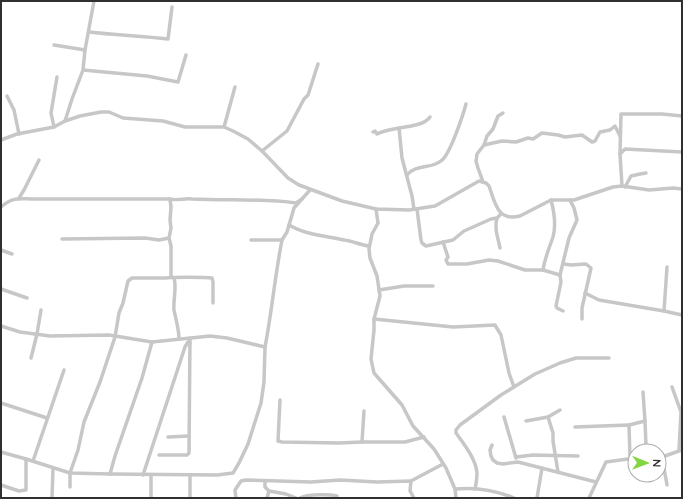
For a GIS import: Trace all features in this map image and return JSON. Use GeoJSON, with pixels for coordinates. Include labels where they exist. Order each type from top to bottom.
{"type":"FeatureCollection","features":[{"type":"Feature","properties":{"kind":"street"},"geometry":{"type":"LineString","coordinates":[[65,121],[83,70],[94,1]]}},
{"type":"Feature","properties":{"kind":"street"},"geometry":{"type":"LineString","coordinates":[[89,32],[116,33],[168,39],[172,7]]}},
{"type":"Feature","properties":{"kind":"street"},"geometry":{"type":"LineString","coordinates":[[54,45],[85,50]]}},
{"type":"Feature","properties":{"kind":"street"},"geometry":{"type":"LineString","coordinates":[[83,70],[147,76],[178,82],[186,55]]}},
{"type":"Feature","properties":{"kind":"street"},"geometry":{"type":"LineString","coordinates":[[262,151],[287,132],[304,99],[308,95],[318,64]]}},
{"type":"Feature","properties":{"kind":"street"},"geometry":{"type":"LineString","coordinates":[[54,127],[51,113],[57,76]]}},
{"type":"Feature","properties":{"kind":"street"},"geometry":{"type":"LineString","coordinates":[[224,128],[235,87]]}},
{"type":"Feature","properties":{"kind":"street"},"geometry":{"type":"LineString","coordinates":[[7,96],[14,110],[20,134]]}},
{"type":"Feature","properties":{"kind":"street"},"geometry":{"type":"LineString","coordinates":[[407,175],[416,169],[436,164],[443,159],[459,126],[466,104]]}},
{"type":"Feature","properties":{"kind":"street"},"geometry":{"type":"LineString","coordinates":[[1,140],[20,134],[54,127],[65,121],[80,116],[109,112],[124,118],[166,122],[185,127],[224,128],[233,131],[262,151],[288,178],[310,190],[342,201],[376,209],[416,209],[440,204],[476,183],[483,182]]}},
{"type":"Feature","properties":{"kind":"street"},"geometry":{"type":"LineString","coordinates":[[502,113],[498,116],[493,130],[485,139],[484,145],[477,154],[476,161],[483,182],[489,186],[496,207],[502,214],[509,217],[520,216],[551,200],[570,200],[602,190],[623,187],[649,190],[666,188],[682,189]]}},
{"type":"Feature","properties":{"kind":"street"},"geometry":{"type":"LineString","coordinates":[[623,187],[620,154],[620,115],[623,113],[682,116]]}},
{"type":"Feature","properties":{"kind":"street"},"geometry":{"type":"LineString","coordinates":[[373,132],[375,131],[377,134],[384,130],[424,123],[430,117]]}},
{"type":"Feature","properties":{"kind":"street"},"geometry":{"type":"LineString","coordinates":[[484,145],[502,141],[516,142],[528,138],[533,139],[542,133],[558,134],[565,137],[582,135],[590,141],[594,141],[600,132],[610,130],[614,126],[620,136]]}},
{"type":"Feature","properties":{"kind":"street"},"geometry":{"type":"LineString","coordinates":[[399,128],[402,158],[416,209],[422,244],[426,246],[453,240],[464,232],[491,219],[497,218],[502,214]]}},
{"type":"Feature","properties":{"kind":"street"},"geometry":{"type":"LineString","coordinates":[[620,154],[625,149],[682,152]]}},
{"type":"Feature","properties":{"kind":"street"},"geometry":{"type":"LineString","coordinates":[[19,198],[39,160]]}},
{"type":"Feature","properties":{"kind":"street"},"geometry":{"type":"LineString","coordinates":[[623,187],[631,176],[642,173],[646,174]]}},
{"type":"Feature","properties":{"kind":"street"},"geometry":{"type":"LineString","coordinates":[[1,452],[70,473],[190,475],[226,474],[234,472],[248,444],[261,403],[264,382],[265,347],[271,316],[277,263],[282,240],[285,236],[293,210],[310,190]]}},
{"type":"Feature","properties":{"kind":"street"},"geometry":{"type":"LineString","coordinates":[[1,207],[6,203],[19,198],[170,199],[178,201],[189,199],[228,199],[296,203],[302,199]]}},
{"type":"Feature","properties":{"kind":"street"},"geometry":{"type":"LineString","coordinates":[[170,199],[171,228],[169,238],[171,246],[172,277],[175,284],[174,310],[179,331],[179,339]]}},
{"type":"Feature","properties":{"kind":"street"},"geometry":{"type":"LineString","coordinates":[[543,270],[546,252],[554,233],[551,200]]}},
{"type":"Feature","properties":{"kind":"street"},"geometry":{"type":"LineString","coordinates":[[563,311],[556,306],[561,282],[560,275],[564,264],[569,238],[577,220],[570,200]]}},
{"type":"Feature","properties":{"kind":"street"},"geometry":{"type":"LineString","coordinates":[[376,209],[378,223],[372,234],[369,246],[370,258],[377,276],[380,301],[374,319],[371,359],[372,368],[376,376],[392,394],[390,397],[397,399],[402,405],[413,426],[429,442],[444,464],[455,489],[456,498]]}},
{"type":"Feature","properties":{"kind":"street"},"geometry":{"type":"LineString","coordinates":[[497,218],[496,234],[500,248]]}},
{"type":"Feature","properties":{"kind":"street"},"geometry":{"type":"LineString","coordinates":[[289,225],[302,231],[369,246]]}},
{"type":"Feature","properties":{"kind":"street"},"geometry":{"type":"LineString","coordinates":[[62,239],[145,238],[159,240],[169,238]]}},
{"type":"Feature","properties":{"kind":"street"},"geometry":{"type":"LineString","coordinates":[[251,240],[282,240]]}},
{"type":"Feature","properties":{"kind":"street"},"geometry":{"type":"LineString","coordinates":[[442,242],[448,257],[446,260],[448,264],[468,264],[489,260],[498,261],[526,270],[543,270],[560,275]]}},
{"type":"Feature","properties":{"kind":"street"},"geometry":{"type":"LineString","coordinates":[[1,250],[12,254]]}},
{"type":"Feature","properties":{"kind":"street"},"geometry":{"type":"LineString","coordinates":[[564,264],[586,264],[591,268],[587,295],[584,298],[581,312],[582,319]]}},
{"type":"Feature","properties":{"kind":"street"},"geometry":{"type":"LineString","coordinates":[[664,310],[668,267]]}},
{"type":"Feature","properties":{"kind":"street"},"geometry":{"type":"LineString","coordinates":[[70,487],[70,473],[78,450],[84,422],[100,382],[115,337],[126,284],[129,279],[172,277],[212,278],[214,282],[213,303]]}},
{"type":"Feature","properties":{"kind":"street"},"geometry":{"type":"LineString","coordinates":[[379,290],[404,286],[433,286]]}},
{"type":"Feature","properties":{"kind":"street"},"geometry":{"type":"LineString","coordinates":[[1,289],[27,298]]}},
{"type":"Feature","properties":{"kind":"street"},"geometry":{"type":"LineString","coordinates":[[587,295],[599,300],[664,310],[682,315]]}},
{"type":"Feature","properties":{"kind":"street"},"geometry":{"type":"LineString","coordinates":[[31,358],[41,310]]}},
{"type":"Feature","properties":{"kind":"street"},"geometry":{"type":"LineString","coordinates":[[374,319],[453,327],[495,325],[501,335],[509,373],[514,387]]}},
{"type":"Feature","properties":{"kind":"street"},"geometry":{"type":"LineString","coordinates":[[1,326],[20,332],[37,334],[75,336],[109,335],[152,342],[210,336],[227,338],[265,347]]}},
{"type":"Feature","properties":{"kind":"street"},"geometry":{"type":"LineString","coordinates":[[160,454],[188,454],[190,338]]}},
{"type":"Feature","properties":{"kind":"street"},"geometry":{"type":"LineString","coordinates":[[110,474],[142,378],[152,342]]}},
{"type":"Feature","properties":{"kind":"street"},"geometry":{"type":"LineString","coordinates":[[143,474],[185,347],[188,342],[190,343]]}},
{"type":"Feature","properties":{"kind":"street"},"geometry":{"type":"LineString","coordinates":[[475,489],[477,472],[476,467],[471,455],[456,433],[456,430],[465,421],[514,387],[535,374],[560,362],[576,358],[609,358]]}},
{"type":"Feature","properties":{"kind":"street"},"geometry":{"type":"LineString","coordinates":[[33,461],[64,370]]}},
{"type":"Feature","properties":{"kind":"street"},"geometry":{"type":"LineString","coordinates":[[667,455],[681,450],[681,418],[679,406],[672,387]]}},
{"type":"Feature","properties":{"kind":"street"},"geometry":{"type":"LineString","coordinates":[[643,392],[646,443]]}},
{"type":"Feature","properties":{"kind":"street"},"geometry":{"type":"LineString","coordinates":[[280,400],[278,441],[339,443],[405,442],[424,437]]}},
{"type":"Feature","properties":{"kind":"street"},"geometry":{"type":"LineString","coordinates":[[1,403],[47,418]]}},
{"type":"Feature","properties":{"kind":"street"},"geometry":{"type":"LineString","coordinates":[[526,421],[548,417],[560,410]]}},
{"type":"Feature","properties":{"kind":"street"},"geometry":{"type":"LineString","coordinates":[[362,442],[364,411]]}},
{"type":"Feature","properties":{"kind":"street"},"geometry":{"type":"LineString","coordinates":[[504,417],[518,457],[518,462]]}},
{"type":"Feature","properties":{"kind":"street"},"geometry":{"type":"LineString","coordinates":[[548,417],[552,426],[558,472]]}},
{"type":"Feature","properties":{"kind":"street"},"geometry":{"type":"LineString","coordinates":[[575,427],[629,425],[645,421]]}},
{"type":"Feature","properties":{"kind":"street"},"geometry":{"type":"LineString","coordinates":[[629,425],[631,443]]}},
{"type":"Feature","properties":{"kind":"street"},"geometry":{"type":"LineString","coordinates":[[168,437],[189,436]]}},
{"type":"Feature","properties":{"kind":"street"},"geometry":{"type":"LineString","coordinates":[[492,445],[490,450],[493,460],[503,464],[518,462],[596,482]]}},
{"type":"Feature","properties":{"kind":"street"},"geometry":{"type":"LineString","coordinates":[[518,457],[578,456]]}},
{"type":"Feature","properties":{"kind":"street"},"geometry":{"type":"LineString","coordinates":[[1,485],[19,491],[26,490],[26,459]]}},
{"type":"Feature","properties":{"kind":"street"},"geometry":{"type":"LineString","coordinates":[[589,498],[606,462],[627,459]]}},
{"type":"Feature","properties":{"kind":"street"},"geometry":{"type":"LineString","coordinates":[[236,498],[235,490],[240,481],[411,481],[444,464]]}},
{"type":"Feature","properties":{"kind":"street"},"geometry":{"type":"LineString","coordinates":[[537,498],[542,468]]}},
{"type":"Feature","properties":{"kind":"street"},"geometry":{"type":"LineString","coordinates":[[52,498],[53,469]]}},
{"type":"Feature","properties":{"kind":"street"},"geometry":{"type":"LineString","coordinates":[[151,475],[151,498]]}},
{"type":"Feature","properties":{"kind":"street"},"geometry":{"type":"LineString","coordinates":[[190,475],[190,498]]}},
{"type":"Feature","properties":{"kind":"street"},"geometry":{"type":"LineString","coordinates":[[265,481],[265,487],[269,491],[286,494],[296,498]]}},
{"type":"Feature","properties":{"kind":"street"},"geometry":{"type":"LineString","coordinates":[[411,481],[410,491],[414,498]]}},
{"type":"Feature","properties":{"kind":"street"},"geometry":{"type":"LineString","coordinates":[[455,489],[475,489],[501,492],[514,498]]}},
{"type":"Feature","properties":{"kind":"street"},"geometry":{"type":"LineString","coordinates":[[267,498],[269,491]]}},
{"type":"Feature","properties":{"kind":"street"},"geometry":{"type":"LineString","coordinates":[[300,498],[302,496],[313,495],[333,495],[337,496],[337,498]]}}]}
